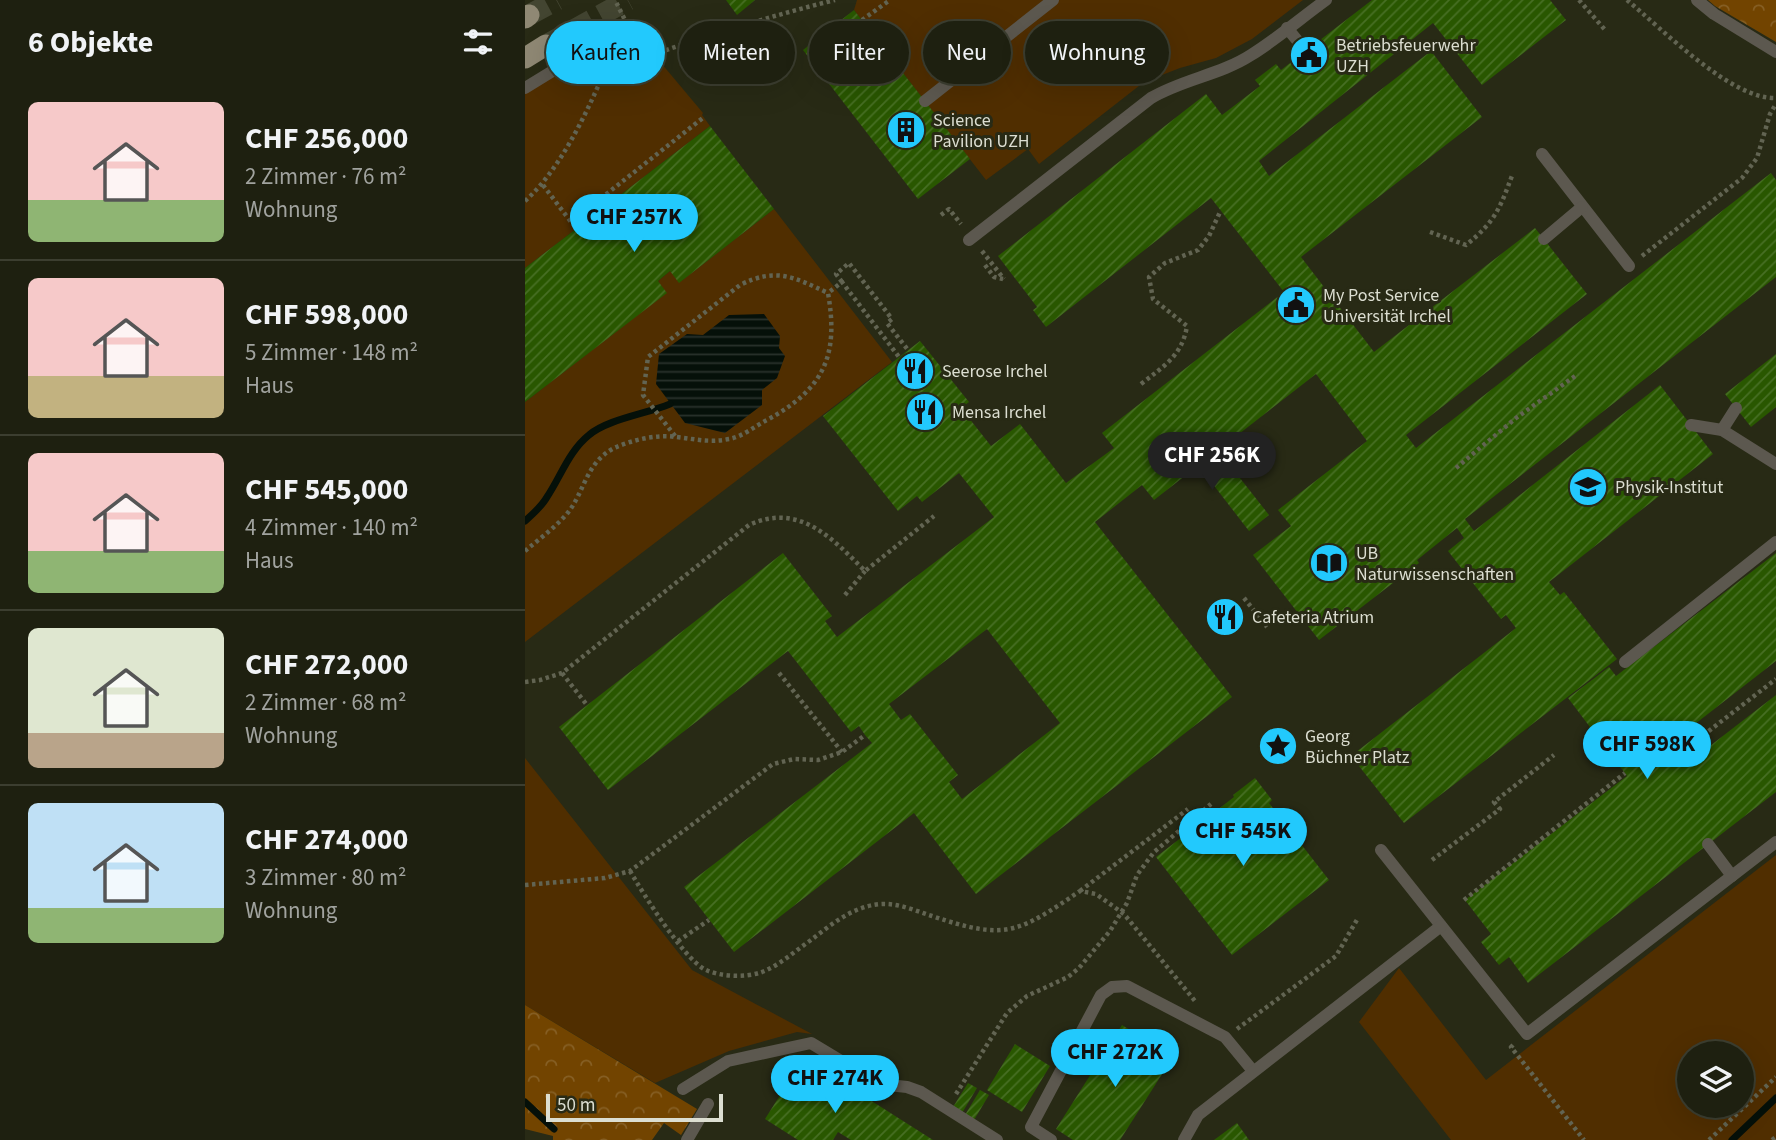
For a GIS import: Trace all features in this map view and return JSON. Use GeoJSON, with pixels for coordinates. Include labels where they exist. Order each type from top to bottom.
{"type":"FeatureCollection","features":[{"type":"Feature","properties":{"kind":"main road"},"geometry":{"type":"LineString","coordinates":[[525,58],[546,45]]}},
{"type":"Feature","properties":{"kind":"lane"},"geometry":{"type":"LineString","coordinates":[[925,101],[1053,0]]}},
{"type":"Feature","properties":{"kind":"lane"},"geometry":{"type":"LineString","coordinates":[[969,240],[1151,98],[1172,86],[1220,71],[1251,56],[1326,0]]}},
{"type":"Feature","properties":{"kind":"lane"},"geometry":{"type":"LineString","coordinates":[[1697,0],[1714,14],[1776,52]]}},
{"type":"Feature","properties":{"kind":"lane"},"geometry":{"type":"LineString","coordinates":[[1287,28],[1306,51]]}},
{"type":"Feature","properties":{"kind":"lane"},"geometry":{"type":"LineString","coordinates":[[525,88],[546,75]]}},
{"type":"Feature","properties":{"kind":"lane"},"geometry":{"type":"LineString","coordinates":[[1542,154],[1629,266]]}},
{"type":"Feature","properties":{"kind":"lane"},"geometry":{"type":"LineString","coordinates":[[1544,239],[1582,207]]}},
{"type":"Feature","properties":{"kind":"lane"},"geometry":{"type":"LineString","coordinates":[[1722,430],[1735,408]]}},
{"type":"Feature","properties":{"kind":"lane"},"geometry":{"type":"LineString","coordinates":[[1691,425],[1722,430],[1776,464]]}},
{"type":"Feature","properties":{"kind":"lane"},"geometry":{"type":"LineString","coordinates":[[1625,662],[1776,542]]}},
{"type":"Feature","properties":{"kind":"lane"},"geometry":{"type":"LineString","coordinates":[[1381,850],[1527,1034],[1776,842]]}},
{"type":"Feature","properties":{"kind":"lane"},"geometry":{"type":"LineString","coordinates":[[1708,844],[1732,876]]}},
{"type":"Feature","properties":{"kind":"lane"},"geometry":{"type":"LineString","coordinates":[[1184,1140],[1198,1115],[1441,926]]}},
{"type":"Feature","properties":{"kind":"lane"},"geometry":{"type":"LineString","coordinates":[[1051,1140],[1031,1127],[1101,995],[1112,987],[1127,986],[1225,1037],[1253,1071]]}},
{"type":"Feature","properties":{"kind":"lane"},"geometry":{"type":"LineString","coordinates":[[683,1089],[728,1061],[811,1043],[879,1084],[907,1087],[921,1092],[997,1140]]}},
{"type":"Feature","properties":{"kind":"lane"},"geometry":{"type":"LineString","coordinates":[[687,1140],[708,1104]]}},
{"type":"Feature","properties":{"kind":"path"},"geometry":{"type":"LineString","coordinates":[[615,0],[625,21]]}},
{"type":"Feature","properties":{"kind":"path"},"geometry":{"type":"LineString","coordinates":[[665,50],[772,16],[835,0]]}},
{"type":"Feature","properties":{"kind":"path"},"geometry":{"type":"LineString","coordinates":[[862,20],[890,0]]}},
{"type":"Feature","properties":{"kind":"path"},"geometry":{"type":"LineString","coordinates":[[1579,0],[1606,31]]}},
{"type":"Feature","properties":{"kind":"path"},"geometry":{"type":"LineString","coordinates":[[1627,0],[1712,72],[1752,95],[1765,99],[1776,98]]}},
{"type":"Feature","properties":{"kind":"path"},"geometry":{"type":"LineString","coordinates":[[525,201],[543,185],[599,84]]}},
{"type":"Feature","properties":{"kind":"path"},"geometry":{"type":"LineString","coordinates":[[1629,266],[1742,177],[1757,158],[1770,114],[1776,104]]}},
{"type":"Feature","properties":{"kind":"path"},"geometry":{"type":"LineString","coordinates":[[543,185],[571,222],[704,117]]}},
{"type":"Feature","properties":{"kind":"path"},"geometry":{"type":"LineString","coordinates":[[1430,232],[1467,245],[1488,228],[1502,204],[1513,173]]}},
{"type":"Feature","properties":{"kind":"path"},"geometry":{"type":"LineString","coordinates":[[941,215],[949,209]]}},
{"type":"Feature","properties":{"kind":"path"},"geometry":{"type":"LineString","coordinates":[[1141,384],[1167,363],[1185,342],[1187,326],[1153,299],[1149,277],[1165,263],[1198,250],[1209,236],[1220,212]]}},
{"type":"Feature","properties":{"kind":"path"},"geometry":{"type":"LineString","coordinates":[[899,357],[836,274],[849,263],[892,319],[887,323],[908,350]]}},
{"type":"Feature","properties":{"kind":"path"},"geometry":{"type":"LineString","coordinates":[[985,265],[993,276],[1004,279]]}},
{"type":"Feature","properties":{"kind":"path"},"geometry":{"type":"LineString","coordinates":[[675,436],[643,395],[648,357],[740,285],[762,276],[779,274],[795,277],[828,293]]}},
{"type":"Feature","properties":{"kind":"path"},"geometry":{"type":"LineString","coordinates":[[828,293],[842,282]]}},
{"type":"Feature","properties":{"kind":"path"},"geometry":{"type":"LineString","coordinates":[[525,551],[566,514],[590,469],[614,449],[656,436],[675,436],[699,442],[731,439],[788,408],[809,389],[823,371],[832,346],[833,319],[828,293]]}},
{"type":"Feature","properties":{"kind":"path"},"geometry":{"type":"LineString","coordinates":[[1456,468],[1516,418],[1578,374]]}},
{"type":"Feature","properties":{"kind":"path"},"geometry":{"type":"LineString","coordinates":[[525,682],[562,673],[728,541],[762,519],[776,516],[810,525],[844,550],[865,571]]}},
{"type":"Feature","properties":{"kind":"path"},"geometry":{"type":"LineString","coordinates":[[845,595],[865,571],[934,516]]}},
{"type":"Feature","properties":{"kind":"path"},"geometry":{"type":"LineString","coordinates":[[1244,598],[1267,627]]}},
{"type":"Feature","properties":{"kind":"path"},"geometry":{"type":"LineString","coordinates":[[562,673],[587,705]]}},
{"type":"Feature","properties":{"kind":"path"},"geometry":{"type":"LineString","coordinates":[[779,673],[842,752]]}},
{"type":"Feature","properties":{"kind":"path"},"geometry":{"type":"LineString","coordinates":[[1692,744],[1776,679]]}},
{"type":"Feature","properties":{"kind":"path"},"geometry":{"type":"LineString","coordinates":[[525,885],[605,878],[630,871],[773,764],[794,759],[818,761],[842,752],[865,734]]}},
{"type":"Feature","properties":{"kind":"path"},"geometry":{"type":"LineString","coordinates":[[1432,860],[1500,809],[1494,802],[1554,755]]}},
{"type":"Feature","properties":{"kind":"path"},"geometry":{"type":"LineString","coordinates":[[1464,900],[1625,772]]}},
{"type":"Feature","properties":{"kind":"path"},"geometry":{"type":"LineString","coordinates":[[948,1108],[1007,1013],[1027,996],[1068,977],[1079,968],[1110,931],[1137,875],[1154,852],[1211,804]]}},
{"type":"Feature","properties":{"kind":"path"},"geometry":{"type":"LineString","coordinates":[[630,871],[646,899],[678,941],[704,968],[723,975],[742,976],[762,972],[782,961],[838,920],[867,906],[903,906],[970,928],[1008,931],[1036,920],[1080,891],[1188,809]]}},
{"type":"Feature","properties":{"kind":"path"},"geometry":{"type":"LineString","coordinates":[[1080,891],[1096,894],[1121,912],[1200,1006]]}},
{"type":"Feature","properties":{"kind":"path"},"geometry":{"type":"LineString","coordinates":[[1225,1037],[1336,956],[1358,918]]}},
{"type":"Feature","properties":{"kind":"path"},"geometry":{"type":"LineString","coordinates":[[678,941],[709,920]]}},
{"type":"Feature","properties":{"kind":"path"},"geometry":{"type":"LineString","coordinates":[[1523,1062],[1584,1140]]}},
{"type":"Feature","properties":{"kind":"path"},"geometry":{"type":"LineString","coordinates":[[1709,1140],[1776,1077]]}},
{"type":"Feature","properties":{"kind":"shaded area"},"geometry":{"type":"Polygon","coordinates":[[[857,0],[1303,0],[1252,39],[1216,58],[1169,72],[1169,21],[1025,21],[1025,84],[1141,84],[1039,164],[1028,149],[986,180],[909,81],[909,21],[863,21],[854,10],[857,0]]]}},
{"type":"Feature","properties":{"kind":"shaded area"},"geometry":{"type":"Polygon","coordinates":[[[665,68],[703,113],[710,126],[615,199],[623,210],[611,220],[602,209],[525,268],[525,92],[546,77],[546,84],[665,84],[665,68]]]}},
{"type":"Feature","properties":{"kind":"shaded area"},"geometry":{"type":"Polygon","coordinates":[[[774,209],[892,362],[525,642],[525,402],[666,293],[658,281],[670,271],[680,282],[774,209]]]}},
{"type":"Feature","properties":{"kind":"shaded area"},"geometry":{"type":"Polygon","coordinates":[[[764,314],[780,336],[779,348],[785,356],[777,378],[762,390],[762,405],[725,433],[685,423],[656,384],[659,354],[687,334],[703,335],[729,315],[764,314]]]}},
{"type":"Feature","properties":{"kind":"shaded area"},"geometry":{"type":"Polygon","coordinates":[[[525,758],[692,970],[812,1034],[797,1032],[729,1051],[655,1083],[525,1005],[525,758]]]}},
{"type":"Feature","properties":{"kind":"shaded area"},"geometry":{"type":"Polygon","coordinates":[[[1776,855],[1776,1140],[1451,1140],[1359,1022],[1399,968],[1486,1080],[1776,855]]]}},
{"type":"Feature","properties":{"kind":"green space"},"geometry":{"type":"Polygon","coordinates":[[[1708,0],[1776,0],[1776,42],[1715,6],[1708,0]]]}},
{"type":"Feature","properties":{"kind":"green space"},"geometry":{"type":"Polygon","coordinates":[[[525,1005],[697,1109],[681,1135],[664,1123],[652,1140],[553,1140],[553,1136],[525,1129],[525,1005]]]}},
{"type":"Feature","properties":{"kind":"building"},"geometry":{"type":"Polygon","coordinates":[[[726,0],[755,0],[737,15],[726,0]]]}},
{"type":"Feature","properties":{"kind":"building"},"geometry":{"type":"Polygon","coordinates":[[[1372,0],[1550,0],[1566,20],[1482,85],[1433,23],[1259,161],[1269,176],[1431,51],[1482,117],[1301,257],[1374,352],[1535,228],[1587,294],[1406,435],[1416,448],[1771,173],[1776,180],[1776,277],[1465,519],[1474,531],[1660,385],[1713,454],[1549,582],[1560,595],[1564,592],[1617,659],[1404,823],[1351,756],[1516,628],[1506,615],[1501,619],[1448,551],[1464,538],[1457,528],[1417,560],[1419,563],[1319,640],[1253,555],[1291,526],[1278,510],[1367,441],[1316,374],[1154,500],[1142,485],[1095,522],[1232,697],[976,894],[914,813],[734,952],[684,887],[872,743],[859,726],[851,732],[788,651],[608,790],[559,727],[783,553],[832,616],[825,621],[837,637],[994,517],[959,473],[922,502],[917,496],[898,511],[823,416],[920,341],[969,402],[961,408],[991,446],[1020,424],[1066,483],[1114,448],[1102,433],[1284,292],[1211,198],[1046,327],[1033,310],[1037,307],[998,256],[1206,94],[1222,115],[1260,86],[1255,80],[1276,64],[1281,70],[1372,0]],[[987,629],[889,704],[901,720],[910,714],[958,775],[949,782],[962,799],[1060,723],[987,629]]]}},
{"type":"Feature","properties":{"kind":"building","name":"Science Pavilion UZH"},"geometry":{"type":"Polygon","coordinates":[[[854,10],[863,21],[840,21],[854,10]]]}},
{"type":"Feature","properties":{"kind":"building","name":"Science Pavilion UZH"},"geometry":{"type":"Polygon","coordinates":[[[809,45],[809,58],[803,50],[809,45]]]}},
{"type":"Feature","properties":{"kind":"building","name":"Science Pavilion UZH"},"geometry":{"type":"Polygon","coordinates":[[[909,81],[970,159],[918,199],[829,84],[909,84],[909,81]]]}},
{"type":"Feature","properties":{"kind":"building"},"geometry":{"type":"Polygon","coordinates":[[[710,126],[774,209],[679,283],[670,271],[658,281],[667,293],[525,402],[525,268],[602,209],[611,220],[623,210],[615,199],[710,126]]]}},
{"type":"Feature","properties":{"kind":"building"},"geometry":{"type":"Polygon","coordinates":[[[1776,354],[1776,407],[1751,427],[1725,394],[1776,354]]]}},
{"type":"Feature","properties":{"kind":"building"},"geometry":{"type":"Polygon","coordinates":[[[1225,459],[1269,515],[1249,531],[1205,474],[1225,459]]]}},
{"type":"Feature","properties":{"kind":"building"},"geometry":{"type":"Polygon","coordinates":[[[1776,553],[1776,661],[1677,738],[1693,759],[1776,695],[1776,792],[1528,983],[1509,957],[1499,965],[1481,942],[1491,934],[1465,900],[1627,776],[1568,698],[1609,667],[1616,676],[1776,553]]]}},
{"type":"Feature","properties":{"kind":"building"},"geometry":{"type":"Polygon","coordinates":[[[1255,778],[1272,800],[1269,803],[1329,880],[1232,955],[1156,857],[1255,778]]]}},
{"type":"Feature","properties":{"kind":"building"},"geometry":{"type":"Polygon","coordinates":[[[1122,1025],[1173,1057],[1120,1140],[1073,1140],[1056,1129],[1122,1025]]]}},
{"type":"Feature","properties":{"kind":"building"},"geometry":{"type":"Polygon","coordinates":[[[1015,1044],[1050,1066],[1022,1112],[987,1090],[1015,1044]]]}},
{"type":"Feature","properties":{"kind":"building"},"geometry":{"type":"Polygon","coordinates":[[[794,1073],[818,1088],[821,1082],[835,1090],[848,1086],[933,1140],[851,1140],[838,1132],[833,1140],[798,1140],[765,1119],[794,1073]]]}},
{"type":"Feature","properties":{"kind":"building"},"geometry":{"type":"Polygon","coordinates":[[[968,1083],[977,1088],[962,1113],[953,1107],[968,1083]]]}},
{"type":"Feature","properties":{"kind":"building"},"geometry":{"type":"Polygon","coordinates":[[[980,1090],[989,1095],[974,1120],[965,1115],[980,1090]]]}},
{"type":"Feature","properties":{"kind":"building"},"geometry":{"type":"Polygon","coordinates":[[[1237,1123],[1249,1140],[1214,1140],[1237,1123]]]}},
{"type":"Feature","properties":{"kind":"waterway"},"geometry":{"type":"LineString","coordinates":[[525,521],[543,504],[571,456],[589,435],[617,421],[670,404]]}},
{"type":"Feature","properties":{"kind":"waterway"},"geometry":{"type":"LineString","coordinates":[[1732,1140],[1776,1098]]}},
{"type":"Feature","properties":{"kind":"waterway"},"geometry":{"type":"LineString","coordinates":[[525,1102],[554,1129]]}},
{"type":"Feature","properties":{"kind":"tunnel"},"geometry":{"type":"LineString","coordinates":[[529,15],[557,0]]}},
{"type":"Feature","properties":{"kind":"tunnel"},"geometry":{"type":"LineString","coordinates":[[590,21],[628,0]]}},
{"type":"Feature","properties":{"kind":"place","name":"Betriebsfeuerwehr UZH"},"geometry":{"type":"Point","coordinates":[1309,55]}},
{"type":"Feature","properties":{"kind":"place","name":"Science Pavilion UZH"},"geometry":{"type":"Point","coordinates":[906,130]}},
{"type":"Feature","properties":{"kind":"place","name":"My Post Service Universität Irchel"},"geometry":{"type":"Point","coordinates":[1296,305]}},
{"type":"Feature","properties":{"kind":"place","name":"Seerose Irchel"},"geometry":{"type":"Point","coordinates":[915,371]}},
{"type":"Feature","properties":{"kind":"place","name":"Mensa Irchel"},"geometry":{"type":"Point","coordinates":[925,412]}},
{"type":"Feature","properties":{"kind":"place","name":"Physik-Institut"},"geometry":{"type":"Point","coordinates":[1588,487]}},
{"type":"Feature","properties":{"kind":"place","name":"UB Naturwissenschaften"},"geometry":{"type":"Point","coordinates":[1329,563]}},
{"type":"Feature","properties":{"kind":"place","name":"Cafeteria Atrium"},"geometry":{"type":"Point","coordinates":[1225,617]}},
{"type":"Feature","properties":{"kind":"place","name":"Georg Büchner Platz"},"geometry":{"type":"Point","coordinates":[1278,746]}}]}
